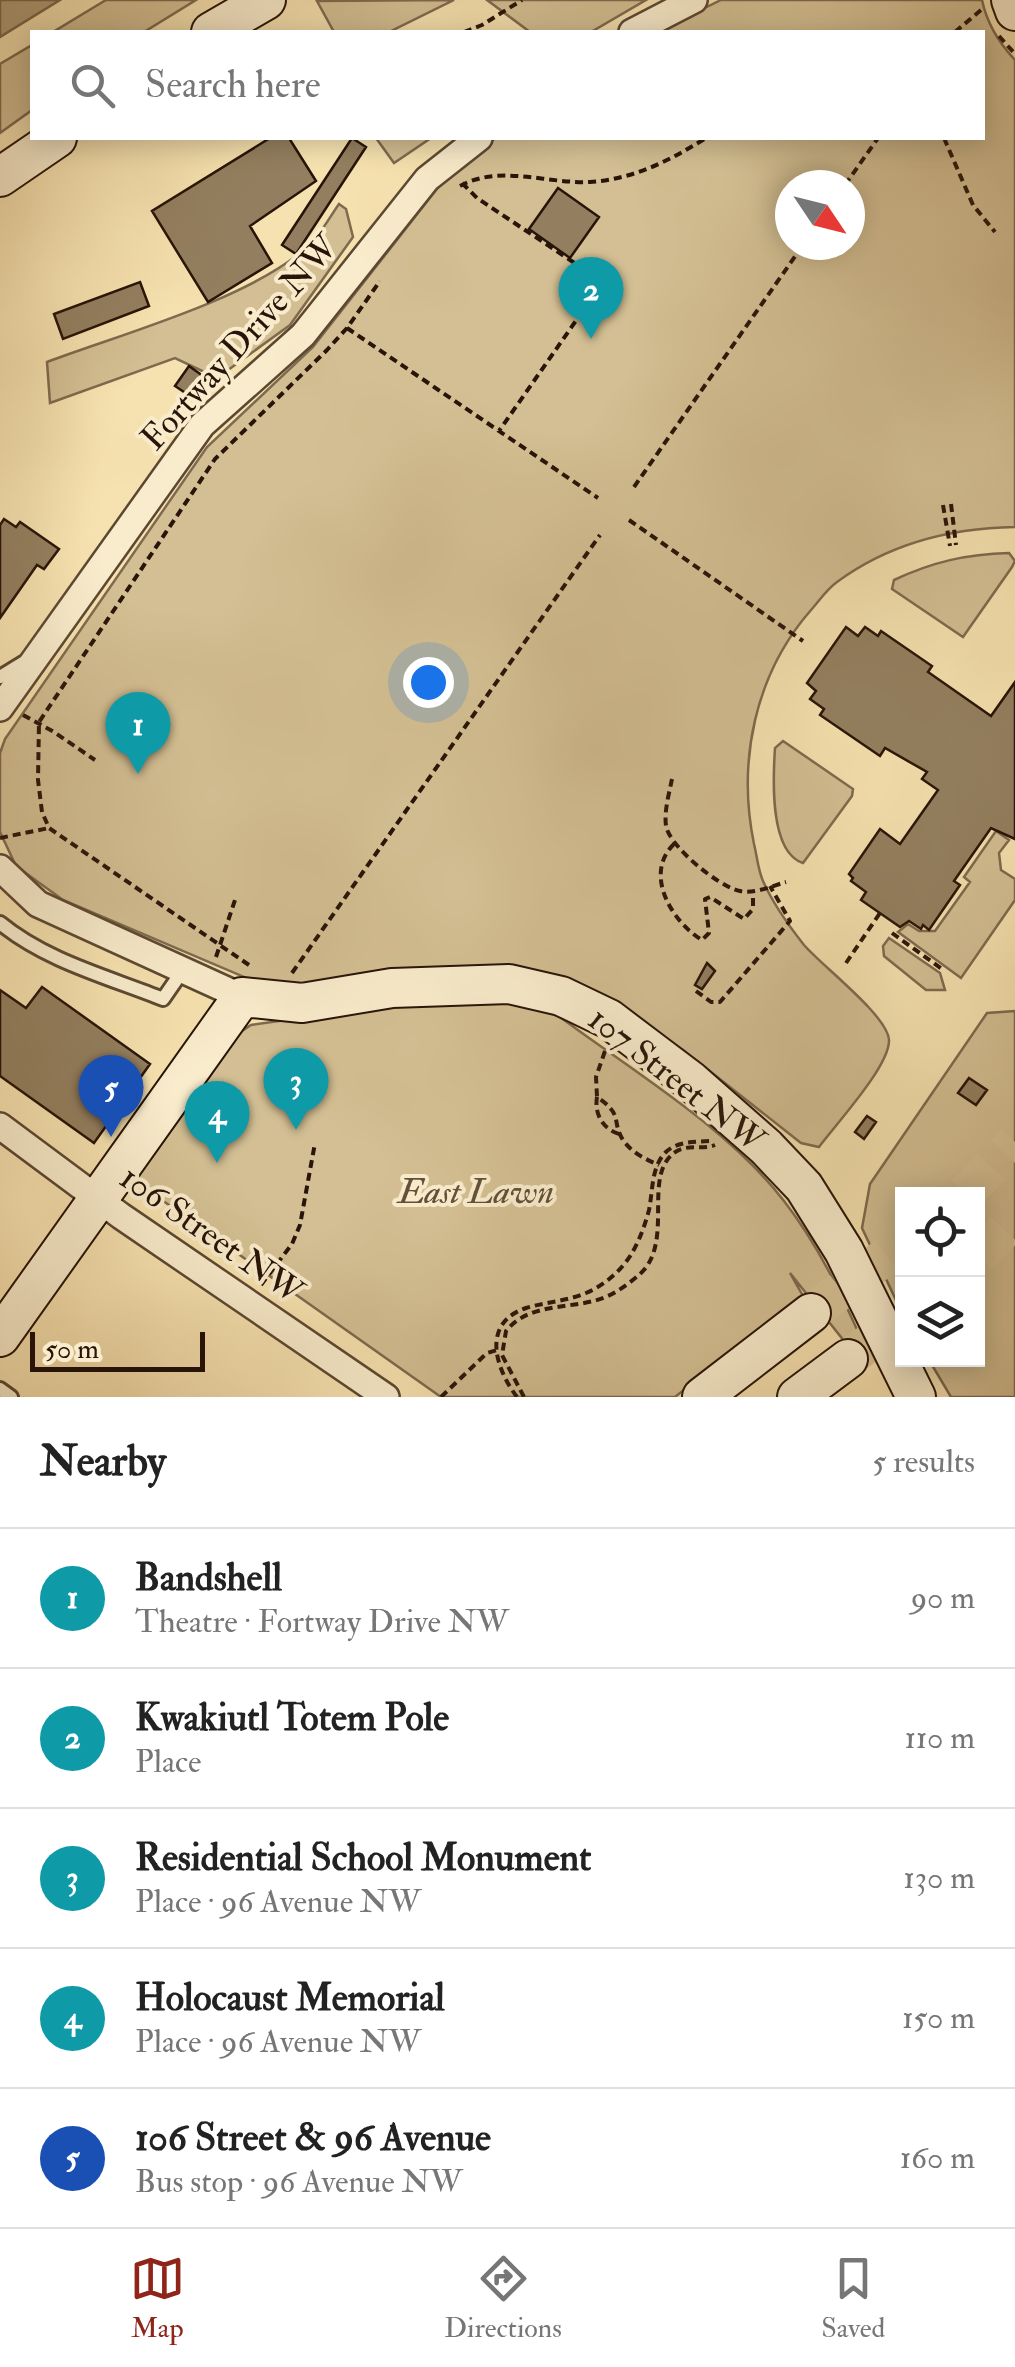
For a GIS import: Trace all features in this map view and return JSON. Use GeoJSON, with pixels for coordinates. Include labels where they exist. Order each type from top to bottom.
{"type":"FeatureCollection","features":[{"type":"Feature","properties":{"kind":"street"},"geometry":{"type":"LineString","coordinates":[[214,30],[266,0]]}},
{"type":"Feature","properties":{"kind":"street"},"geometry":{"type":"LineString","coordinates":[[636,30],[694,0]]}},
{"type":"Feature","properties":{"kind":"street"},"geometry":{"type":"LineString","coordinates":[[0,177],[54,140]]}},
{"type":"Feature","properties":{"kind":"street","name":"Fortway Drive NW"},"geometry":{"type":"LineString","coordinates":[[8,711],[38,654],[202,425],[303,335],[427,180],[477,140]]}},
{"type":"Feature","properties":{"kind":"street"},"geometry":{"type":"LineString","coordinates":[[0,868],[38,904],[183,970],[247,982],[0,1337]]}},
{"type":"Feature","properties":{"kind":"street","name":"107 Street NW"},"geometry":{"type":"LineString","coordinates":[[247,982],[302,1003],[392,988],[509,984],[561,996],[608,1019],[691,1081],[766,1147],[804,1187],[844,1251],[916,1397]]}},
{"type":"Feature","properties":{"kind":"street","name":"106 Street NW"},"geometry":{"type":"LineString","coordinates":[[0,1126],[386,1397]]}},
{"type":"Feature","properties":{"kind":"street"},"geometry":{"type":"LineString","coordinates":[[702,1397],[811,1313]]}},
{"type":"Feature","properties":{"kind":"street"},"geometry":{"type":"LineString","coordinates":[[798,1397],[848,1358]]}},
{"type":"Feature","properties":{"kind":"lane"},"geometry":{"type":"LineString","coordinates":[[0,676],[38,654]]}},
{"type":"Feature","properties":{"kind":"lane"},"geometry":{"type":"LineString","coordinates":[[0,923],[56,958],[163,999],[183,970]]}},
{"type":"Feature","properties":{"kind":"lane"},"geometry":{"type":"LineString","coordinates":[[0,1389],[12,1397]]}},
{"type":"Feature","properties":{"kind":"path"},"geometry":{"type":"LineString","coordinates":[[470,30],[522,0]]}},
{"type":"Feature","properties":{"kind":"path"},"geometry":{"type":"LineString","coordinates":[[958,30],[1004,5]]}},
{"type":"Feature","properties":{"kind":"path"},"geometry":{"type":"LineString","coordinates":[[499,432],[603,282],[462,184],[484,175],[591,182],[629,176],[703,140]]}},
{"type":"Feature","properties":{"kind":"path"},"geometry":{"type":"LineString","coordinates":[[856,170],[877,140]]}},
{"type":"Feature","properties":{"kind":"path"},"geometry":{"type":"LineString","coordinates":[[945,140],[973,205],[995,232]]}},
{"type":"Feature","properties":{"kind":"path"},"geometry":{"type":"LineString","coordinates":[[634,487],[793,260]]}},
{"type":"Feature","properties":{"kind":"path"},"geometry":{"type":"LineString","coordinates":[[247,982],[220,945],[50,828],[42,812],[38,780],[39,722],[214,459],[347,328],[598,498]]}},
{"type":"Feature","properties":{"kind":"path"},"geometry":{"type":"LineString","coordinates":[[943,505],[953,545],[950,504]]}},
{"type":"Feature","properties":{"kind":"path"},"geometry":{"type":"LineString","coordinates":[[629,520],[803,642]]}},
{"type":"Feature","properties":{"kind":"path"},"geometry":{"type":"LineString","coordinates":[[289,977],[600,535]]}},
{"type":"Feature","properties":{"kind":"path"},"geometry":{"type":"LineString","coordinates":[[8,711],[39,722],[95,760]]}},
{"type":"Feature","properties":{"kind":"path"},"geometry":{"type":"LineString","coordinates":[[672,779],[666,822],[674,844],[738,891],[786,882]]}},
{"type":"Feature","properties":{"kind":"path"},"geometry":{"type":"LineString","coordinates":[[0,838],[50,828]]}},
{"type":"Feature","properties":{"kind":"path"},"geometry":{"type":"LineString","coordinates":[[674,844],[664,859],[664,899],[702,940],[709,934],[705,898],[710,897],[744,919],[753,908],[753,893]]}},
{"type":"Feature","properties":{"kind":"path"},"geometry":{"type":"LineString","coordinates":[[696,991],[711,1002],[720,1002],[790,921],[770,886]]}},
{"type":"Feature","properties":{"kind":"path"},"geometry":{"type":"LineString","coordinates":[[216,957],[236,897]]}},
{"type":"Feature","properties":{"kind":"path"},"geometry":{"type":"LineString","coordinates":[[846,963],[880,914]]}},
{"type":"Feature","properties":{"kind":"path"},"geometry":{"type":"LineString","coordinates":[[892,934],[942,969]]}},
{"type":"Feature","properties":{"kind":"path"},"geometry":{"type":"LineString","coordinates":[[606,1050],[596,1076],[598,1115],[611,1132],[620,1134]]}},
{"type":"Feature","properties":{"kind":"path"},"geometry":{"type":"LineString","coordinates":[[597,1098],[617,1116],[620,1134],[635,1153],[660,1166]]}},
{"type":"Feature","properties":{"kind":"path"},"geometry":{"type":"LineString","coordinates":[[520,1397],[499,1368],[498,1333],[512,1315],[585,1294],[612,1278],[641,1236],[666,1152],[678,1145],[725,1136]]}},
{"type":"Feature","properties":{"kind":"path"},"geometry":{"type":"LineString","coordinates":[[249,1302],[296,1235],[316,1143]]}},
{"type":"Feature","properties":{"kind":"path"},"geometry":{"type":"LineString","coordinates":[[441,1397],[487,1353],[498,1349],[506,1330],[519,1318],[609,1296],[645,1269],[659,1235],[660,1166]]}},
{"type":"Feature","properties":{"kind":"green space"},"geometry":{"type":"Polygon","coordinates":[[[106,0],[196,0],[147,30],[56,30],[106,0]]]}},
{"type":"Feature","properties":{"kind":"green space"},"geometry":{"type":"Polygon","coordinates":[[[454,0],[393,30],[333,30],[317,1],[454,0]]]}},
{"type":"Feature","properties":{"kind":"green space"},"geometry":{"type":"Polygon","coordinates":[[[487,0],[646,0],[594,30],[527,30],[487,0]]]}},
{"type":"Feature","properties":{"kind":"green space"},"geometry":{"type":"Polygon","coordinates":[[[721,0],[982,0],[994,33],[1015,60],[1015,527],[922,540],[878,557],[837,582],[792,635],[776,662],[755,720],[750,750],[749,813],[763,881],[804,945],[878,1018],[889,1040],[872,1079],[819,1147],[801,1143],[683,1050],[605,998],[256,982],[63,900],[16,866],[0,832],[0,753],[5,739],[207,447],[313,347],[440,185],[493,140],[985,140],[985,30],[660,30],[721,0]]]}},
{"type":"Feature","properties":{"kind":"green space"},"geometry":{"type":"Polygon","coordinates":[[[30,46],[30,111],[0,133],[0,64],[30,46]]]}},
{"type":"Feature","properties":{"kind":"green space"},"geometry":{"type":"Polygon","coordinates":[[[377,140],[428,140],[394,163],[377,140]]]}},
{"type":"Feature","properties":{"kind":"green space"},"geometry":{"type":"Polygon","coordinates":[[[339,204],[346,209],[353,237],[290,325],[217,378],[175,358],[50,403],[47,362],[253,283],[307,247],[339,204]]]}},
{"type":"Feature","properties":{"kind":"green space"},"geometry":{"type":"Polygon","coordinates":[[[1009,553],[1015,561],[1012,567],[963,637],[892,589],[894,580],[922,568],[964,557],[1009,553]]]}},
{"type":"Feature","properties":{"kind":"green space"},"geometry":{"type":"Polygon","coordinates":[[[783,741],[853,789],[852,796],[803,863],[784,845],[776,813],[775,748],[783,741]]]}},
{"type":"Feature","properties":{"kind":"green space"},"geometry":{"type":"Polygon","coordinates":[[[996,831],[1009,840],[999,853],[1001,870],[1015,879],[1015,900],[961,978],[898,932],[908,924],[919,931],[935,931],[970,882],[964,877],[996,831]]]}},
{"type":"Feature","properties":{"kind":"green space"},"geometry":{"type":"Polygon","coordinates":[[[889,938],[940,973],[945,990],[926,990],[884,956],[883,946],[889,938]]]}},
{"type":"Feature","properties":{"kind":"green space","name":"East Lawn"},"geometry":{"type":"Polygon","coordinates":[[[500,999],[560,1017],[679,1102],[736,1149],[784,1201],[810,1239],[843,1298],[871,1361],[864,1366],[790,1273],[803,1296],[675,1397],[441,1397],[135,1181],[233,1037],[251,1025],[414,1002],[500,999]]]}},
{"type":"Feature","properties":{"kind":"green space"},"geometry":{"type":"Polygon","coordinates":[[[1015,1011],[1015,1397],[951,1397],[933,1367],[985,1367],[985,1187],[895,1187],[895,1298],[862,1228],[870,1184],[987,1013],[1015,1011]]]}},
{"type":"Feature","properties":{"kind":"shaded area"},"geometry":{"type":"Polygon","coordinates":[[[0,0],[60,0],[0,37],[0,0]]]}},
{"type":"Feature","properties":{"kind":"building"},"geometry":{"type":"Polygon","coordinates":[[[267,140],[290,140],[316,181],[250,226],[272,263],[208,302],[152,211],[267,140]]]}},
{"type":"Feature","properties":{"kind":"building"},"geometry":{"type":"Polygon","coordinates":[[[351,140],[366,147],[296,254],[282,245],[351,140]]]}},
{"type":"Feature","properties":{"kind":"building"},"geometry":{"type":"Polygon","coordinates":[[[558,188],[599,217],[570,258],[529,229],[558,188]]]}},
{"type":"Feature","properties":{"kind":"building"},"geometry":{"type":"Polygon","coordinates":[[[140,282],[149,306],[63,339],[54,314],[140,282]]]}},
{"type":"Feature","properties":{"kind":"building"},"geometry":{"type":"Polygon","coordinates":[[[189,366],[210,381],[196,400],[175,386],[189,366]]]}},
{"type":"Feature","properties":{"kind":"building"},"geometry":{"type":"Polygon","coordinates":[[[4,519],[16,527],[20,522],[59,549],[44,569],[37,565],[0,618],[0,525],[4,519]]]}},
{"type":"Feature","properties":{"kind":"building"},"geometry":{"type":"Polygon","coordinates":[[[846,627],[858,636],[865,627],[878,636],[881,631],[932,666],[928,672],[991,716],[1015,682],[1015,839],[991,828],[954,881],[960,885],[929,930],[909,921],[900,927],[861,900],[866,892],[851,881],[849,874],[880,829],[900,844],[938,790],[922,779],[927,772],[885,748],[880,756],[820,715],[824,709],[810,699],[816,691],[807,683],[846,627]]]}},
{"type":"Feature","properties":{"kind":"building"},"geometry":{"type":"Polygon","coordinates":[[[707,963],[715,971],[702,989],[695,985],[707,963]]]}},
{"type":"Feature","properties":{"kind":"building"},"geometry":{"type":"Polygon","coordinates":[[[42,987],[150,1064],[94,1143],[0,1076],[0,990],[26,1008],[42,987]]]}},
{"type":"Feature","properties":{"kind":"building"},"geometry":{"type":"Polygon","coordinates":[[[969,1078],[987,1090],[976,1105],[958,1093],[969,1078]]]}},
{"type":"Feature","properties":{"kind":"building"},"geometry":{"type":"Polygon","coordinates":[[[867,1116],[876,1122],[864,1139],[855,1132],[867,1116]]]}},
{"type":"Feature","properties":{"kind":"tunnel"},"geometry":{"type":"LineString","coordinates":[[972,1187],[1015,1142]]}},
{"type":"Feature","properties":{"kind":"tunnel"},"geometry":{"type":"LineString","coordinates":[[985,1250],[1015,1218]]}},
{"type":"Feature","properties":{"kind":"tunnel"},"geometry":{"type":"LineString","coordinates":[[811,1313],[895,1249]]}},
{"type":"Feature","properties":{"kind":"tunnel"},"geometry":{"type":"LineString","coordinates":[[848,1359],[895,1323]]}},
{"type":"Feature","properties":{"kind":"place","name":"Kwakiutl Totem Pole"},"geometry":{"type":"Point","coordinates":[591,339]}},
{"type":"Feature","properties":{"kind":"place","name":"Bandshell"},"geometry":{"type":"Point","coordinates":[138,774]}},
{"type":"Feature","properties":{"kind":"place","name":"Residential School Monument"},"geometry":{"type":"Point","coordinates":[296,1130]}},
{"type":"Feature","properties":{"kind":"place","name":"106 Street & 96 Avenue"},"geometry":{"type":"Point","coordinates":[111,1137]}},
{"type":"Feature","properties":{"kind":"place","name":"Holocaust Memorial"},"geometry":{"type":"Point","coordinates":[217,1163]}}]}
